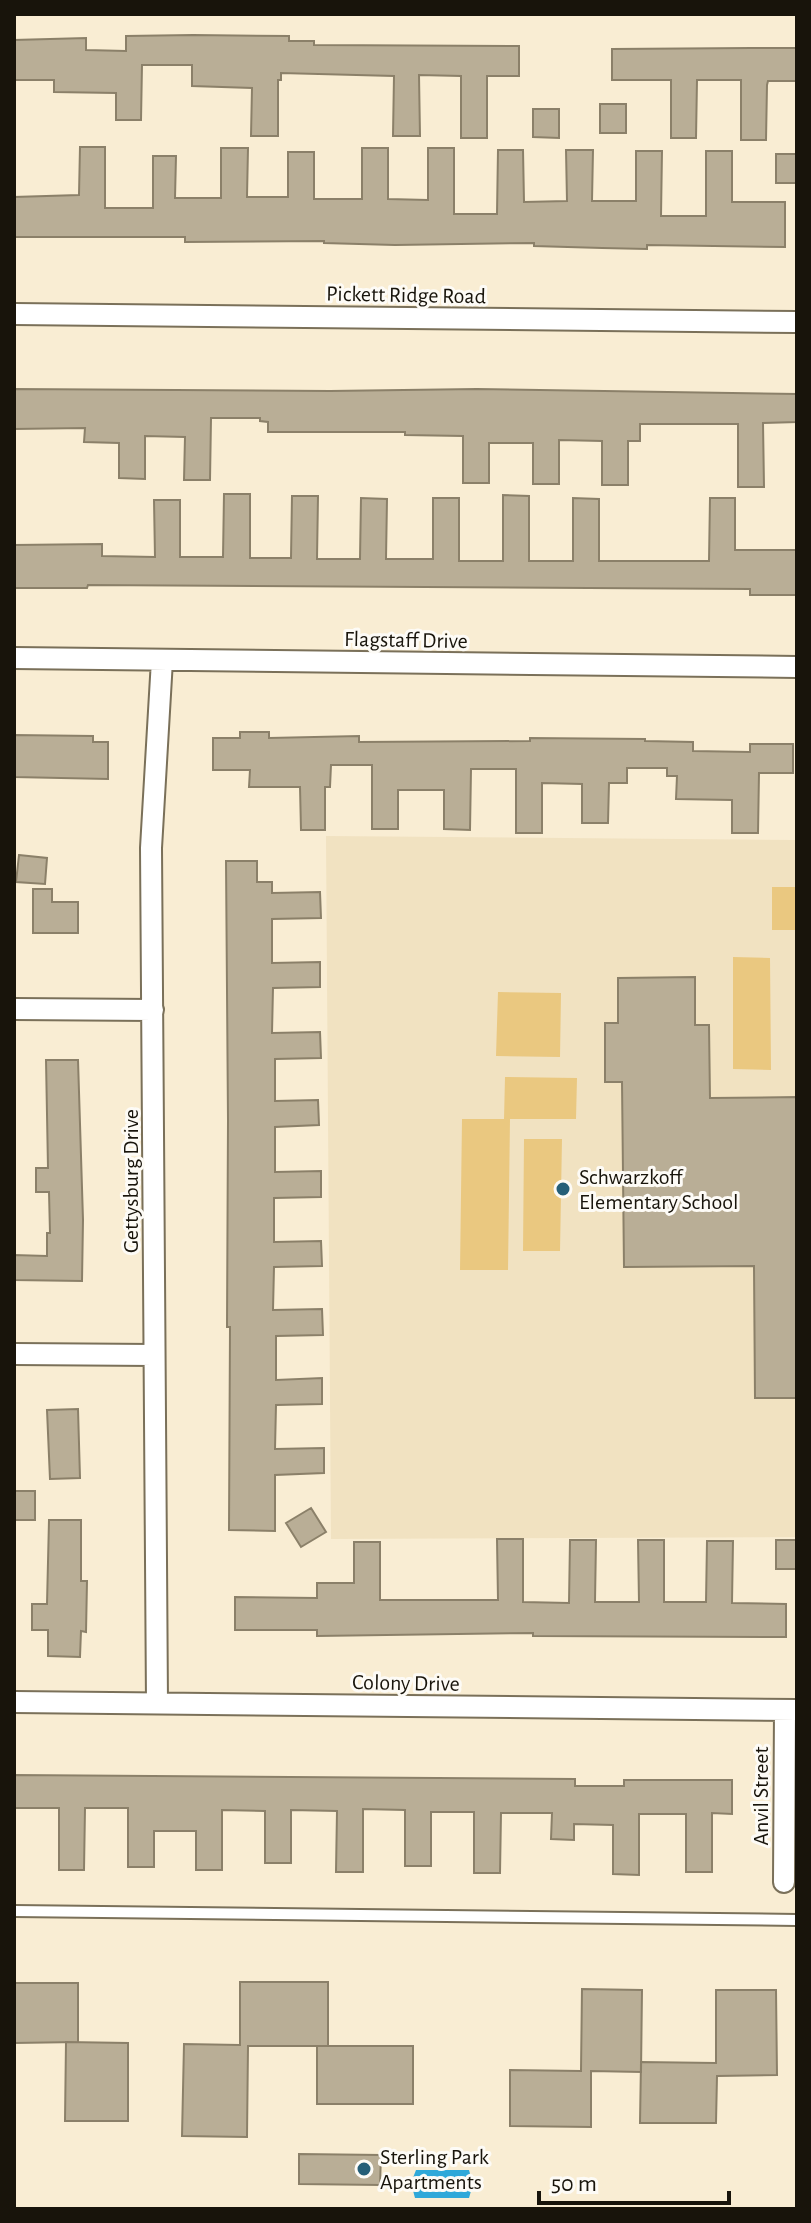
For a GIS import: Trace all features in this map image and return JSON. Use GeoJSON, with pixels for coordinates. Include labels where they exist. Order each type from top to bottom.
{"type":"FeatureCollection","features":[{"type":"Feature","properties":{"kind":"street","name":"Pickett Ridge Road"},"geometry":{"type":"LineString","coordinates":[[14,314],[797,322]]}},
{"type":"Feature","properties":{"kind":"street","name":"Flagstaff Drive"},"geometry":{"type":"LineString","coordinates":[[14,658],[797,667]]}},
{"type":"Feature","properties":{"kind":"street","name":"Gettysburg Drive"},"geometry":{"type":"LineString","coordinates":[[157,1703],[151,848],[162,660]]}},
{"type":"Feature","properties":{"kind":"street"},"geometry":{"type":"LineString","coordinates":[[14,1009],[153,1010]]}},
{"type":"Feature","properties":{"kind":"street"},"geometry":{"type":"LineString","coordinates":[[14,1354],[154,1355]]}},
{"type":"Feature","properties":{"kind":"street","name":"Colony Drive"},"geometry":{"type":"LineString","coordinates":[[14,1702],[791,1710]]}},
{"type":"Feature","properties":{"kind":"street","name":"Anvil Street"},"geometry":{"type":"LineString","coordinates":[[784,1882],[791,1710]]}},
{"type":"Feature","properties":{"kind":"lane"},"geometry":{"type":"LineString","coordinates":[[14,1911],[797,1920]]}},
{"type":"Feature","properties":{"kind":"shaded area","name":"Schwarzkoff Elementary School"},"geometry":{"type":"Polygon","coordinates":[[[326,836],[797,840],[797,1537],[331,1539],[326,836]]]}},
{"type":"Feature","properties":{"kind":"shaded area"},"geometry":{"type":"Polygon","coordinates":[[[772,887],[797,887],[797,930],[772,930],[772,887]]]}},
{"type":"Feature","properties":{"kind":"shaded area"},"geometry":{"type":"Polygon","coordinates":[[[733,957],[770,958],[771,1070],[733,1069],[733,957]]]}},
{"type":"Feature","properties":{"kind":"shaded area"},"geometry":{"type":"Polygon","coordinates":[[[498,992],[561,993],[560,1057],[496,1056],[498,992]]]}},
{"type":"Feature","properties":{"kind":"shaded area"},"geometry":{"type":"Polygon","coordinates":[[[505,1077],[577,1078],[576,1119],[510,1119],[508,1270],[460,1270],[462,1119],[504,1119],[505,1077]]]}},
{"type":"Feature","properties":{"kind":"shaded area"},"geometry":{"type":"Polygon","coordinates":[[[524,1139],[562,1139],[560,1251],[523,1251],[524,1139]]]}},
{"type":"Feature","properties":{"kind":"water"},"geometry":{"type":"Polygon","coordinates":[[[416,2170],[469,2170],[473,2184],[469,2198],[415,2198],[411,2183],[416,2170]]]}},
{"type":"Feature","properties":{"kind":"building"},"geometry":{"type":"Polygon","coordinates":[[[126,36],[289,36],[289,41],[314,41],[314,45],[519,46],[519,76],[487,76],[487,138],[461,138],[461,76],[419,75],[420,136],[393,136],[394,76],[281,73],[281,80],[278,80],[278,136],[251,136],[252,88],[192,86],[192,65],[142,65],[141,120],[116,120],[116,93],[54,92],[54,80],[14,80],[14,40],[86,38],[86,50],[126,51],[126,36]]]}},
{"type":"Feature","properties":{"kind":"building"},"geometry":{"type":"Polygon","coordinates":[[[797,48],[797,81],[768,81],[766,140],[741,140],[741,80],[697,80],[696,138],[671,138],[671,80],[612,80],[612,49],[797,48]]]}},
{"type":"Feature","properties":{"kind":"building"},"geometry":{"type":"Polygon","coordinates":[[[600,104],[626,104],[626,133],[600,133],[600,104]]]}},
{"type":"Feature","properties":{"kind":"building"},"geometry":{"type":"Polygon","coordinates":[[[533,109],[559,109],[559,138],[533,137],[533,109]]]}},
{"type":"Feature","properties":{"kind":"building"},"geometry":{"type":"Polygon","coordinates":[[[80,147],[105,147],[105,208],[153,208],[153,156],[176,156],[175,198],[221,198],[221,148],[248,148],[247,197],[288,197],[288,152],[314,152],[314,199],[362,199],[362,148],[388,148],[388,199],[428,200],[428,148],[454,148],[454,214],[497,214],[498,150],[523,150],[524,202],[567,201],[566,150],[593,150],[592,201],[636,201],[636,151],[662,151],[661,216],[706,216],[706,151],[732,151],[732,202],[785,202],[785,247],[647,245],[647,249],[534,246],[534,243],[395,245],[324,241],[185,242],[185,237],[14,237],[14,197],[79,195],[80,147]]]}},
{"type":"Feature","properties":{"kind":"building"},"geometry":{"type":"Polygon","coordinates":[[[776,154],[797,154],[797,183],[776,183],[776,154]]]}},
{"type":"Feature","properties":{"kind":"building"},"geometry":{"type":"Polygon","coordinates":[[[14,389],[477,389],[797,394],[797,422],[763,423],[764,487],[738,487],[738,424],[640,424],[640,441],[628,441],[628,485],[602,485],[602,441],[559,440],[559,484],[533,484],[533,443],[489,443],[489,483],[463,483],[463,436],[405,435],[405,432],[268,432],[268,422],[260,421],[260,418],[211,418],[210,480],[184,480],[185,437],[145,436],[145,479],[119,478],[119,443],[84,442],[85,428],[14,429],[14,389]]]}},
{"type":"Feature","properties":{"kind":"building"},"geometry":{"type":"Polygon","coordinates":[[[224,494],[250,494],[250,558],[291,558],[292,496],[318,496],[317,559],[360,559],[361,498],[387,499],[386,559],[433,559],[433,498],[459,498],[459,561],[503,561],[503,495],[529,496],[529,561],[573,561],[573,498],[599,499],[599,561],[709,561],[710,498],[735,498],[735,550],[797,550],[797,595],[750,595],[750,589],[88,585],[87,588],[14,588],[14,545],[102,544],[102,556],[155,557],[154,500],[180,500],[180,557],[223,557],[224,494]]]}},
{"type":"Feature","properties":{"kind":"building"},"geometry":{"type":"Polygon","coordinates":[[[240,732],[269,732],[269,738],[359,736],[359,742],[645,739],[693,742],[693,751],[750,752],[750,744],[793,744],[793,773],[759,773],[758,833],[732,833],[732,800],[676,799],[677,776],[667,776],[667,768],[627,768],[627,783],[609,783],[608,823],[582,823],[582,784],[542,783],[542,833],[516,833],[516,769],[471,769],[470,830],[444,829],[444,790],[398,790],[398,829],[372,829],[372,765],[331,765],[330,787],[325,787],[325,830],[301,830],[300,787],[249,787],[250,770],[213,770],[213,738],[240,738],[240,732]]]}},
{"type":"Feature","properties":{"kind":"building"},"geometry":{"type":"Polygon","coordinates":[[[14,735],[93,736],[93,742],[108,742],[108,779],[14,777],[14,735]]]}},
{"type":"Feature","properties":{"kind":"building"},"geometry":{"type":"Polygon","coordinates":[[[19,855],[47,858],[45,884],[16,882],[19,855]]]}},
{"type":"Feature","properties":{"kind":"building"},"geometry":{"type":"Polygon","coordinates":[[[226,861],[257,861],[257,882],[272,882],[272,893],[320,892],[321,918],[272,919],[272,963],[320,962],[320,987],[273,988],[272,1033],[320,1032],[321,1058],[275,1059],[275,1101],[318,1100],[319,1125],[275,1127],[275,1172],[321,1171],[321,1197],[274,1198],[274,1242],[321,1241],[322,1266],[274,1267],[273,1310],[322,1309],[323,1335],[276,1336],[276,1380],[322,1378],[322,1404],[276,1405],[275,1449],[324,1448],[324,1473],[275,1475],[275,1531],[229,1530],[226,861]]]}},
{"type":"Feature","properties":{"kind":"building"},"geometry":{"type":"Polygon","coordinates":[[[33,889],[52,889],[52,902],[78,902],[78,933],[33,933],[33,889]]]}},
{"type":"Feature","properties":{"kind":"building"},"geometry":{"type":"Polygon","coordinates":[[[695,977],[695,1025],[709,1025],[710,1098],[797,1097],[797,1398],[755,1398],[754,1266],[624,1267],[622,1082],[605,1082],[605,1023],[618,1023],[618,978],[695,977]]]}},
{"type":"Feature","properties":{"kind":"building"},"geometry":{"type":"Polygon","coordinates":[[[46,1060],[78,1060],[82,1281],[14,1280],[14,1255],[47,1256],[49,1192],[36,1192],[36,1168],[48,1168],[46,1060]]]}},
{"type":"Feature","properties":{"kind":"building"},"geometry":{"type":"Polygon","coordinates":[[[78,1409],[80,1478],[50,1479],[47,1410],[78,1409]]]}},
{"type":"Feature","properties":{"kind":"building"},"geometry":{"type":"Polygon","coordinates":[[[14,1491],[35,1491],[35,1520],[14,1520],[14,1491]]]}},
{"type":"Feature","properties":{"kind":"building"},"geometry":{"type":"Polygon","coordinates":[[[311,1508],[326,1532],[301,1547],[286,1523],[311,1508]]]}},
{"type":"Feature","properties":{"kind":"building"},"geometry":{"type":"Polygon","coordinates":[[[49,1520],[81,1520],[81,1581],[87,1581],[86,1632],[81,1631],[80,1657],[48,1656],[48,1630],[32,1630],[32,1604],[47,1604],[49,1520]]]}},
{"type":"Feature","properties":{"kind":"building"},"geometry":{"type":"Polygon","coordinates":[[[497,1539],[523,1539],[523,1602],[569,1603],[570,1540],[596,1540],[595,1602],[639,1602],[638,1540],[664,1540],[664,1602],[706,1602],[707,1541],[733,1541],[732,1603],[786,1604],[786,1637],[533,1636],[533,1633],[317,1636],[317,1630],[235,1630],[235,1597],[317,1598],[317,1583],[354,1583],[354,1542],[380,1542],[380,1600],[498,1600],[497,1539]]]}},
{"type":"Feature","properties":{"kind":"building"},"geometry":{"type":"Polygon","coordinates":[[[776,1540],[797,1540],[797,1569],[776,1569],[776,1540]]]}},
{"type":"Feature","properties":{"kind":"building"},"geometry":{"type":"Polygon","coordinates":[[[14,1775],[575,1779],[575,1786],[624,1786],[624,1780],[732,1780],[732,1814],[712,1813],[712,1872],[686,1872],[686,1814],[639,1814],[639,1875],[613,1874],[613,1825],[574,1824],[574,1840],[551,1839],[552,1813],[501,1813],[500,1873],[474,1873],[474,1812],[431,1812],[431,1866],[405,1866],[405,1810],[363,1809],[363,1872],[336,1872],[337,1811],[291,1810],[291,1863],[265,1863],[265,1811],[222,1810],[222,1870],[196,1870],[196,1831],[154,1831],[154,1867],[128,1867],[128,1808],[85,1808],[84,1870],[59,1870],[59,1808],[14,1808],[14,1775]]]}},
{"type":"Feature","properties":{"kind":"building"},"geometry":{"type":"Polygon","coordinates":[[[240,1982],[328,1982],[328,2046],[248,2046],[247,2137],[182,2136],[184,2044],[240,2045],[240,1982]]]}},
{"type":"Feature","properties":{"kind":"building"},"geometry":{"type":"Polygon","coordinates":[[[14,1983],[78,1983],[78,2042],[14,2043],[14,1983]]]}},
{"type":"Feature","properties":{"kind":"building"},"geometry":{"type":"Polygon","coordinates":[[[582,1989],[642,1990],[641,2072],[591,2071],[591,2127],[510,2126],[510,2070],[581,2071],[582,1989]]]}},
{"type":"Feature","properties":{"kind":"building"},"geometry":{"type":"Polygon","coordinates":[[[716,1990],[776,1990],[777,2075],[717,2076],[716,2123],[640,2123],[641,2062],[716,2063],[716,1990]]]}},
{"type":"Feature","properties":{"kind":"building"},"geometry":{"type":"Polygon","coordinates":[[[66,2042],[128,2043],[128,2121],[65,2121],[66,2042]]]}},
{"type":"Feature","properties":{"kind":"building"},"geometry":{"type":"Polygon","coordinates":[[[317,2046],[413,2046],[413,2104],[317,2104],[317,2046]]]}},
{"type":"Feature","properties":{"kind":"building"},"geometry":{"type":"Polygon","coordinates":[[[299,2154],[381,2155],[380,2185],[299,2184],[299,2154]]]}},
{"type":"Feature","properties":{"kind":"place","name":"Schwarzkoff Elementary School"},"geometry":{"type":"Point","coordinates":[563,1189]}},
{"type":"Feature","properties":{"kind":"place","name":"Sterling Park Apartments"},"geometry":{"type":"Point","coordinates":[364,2169]}}]}
